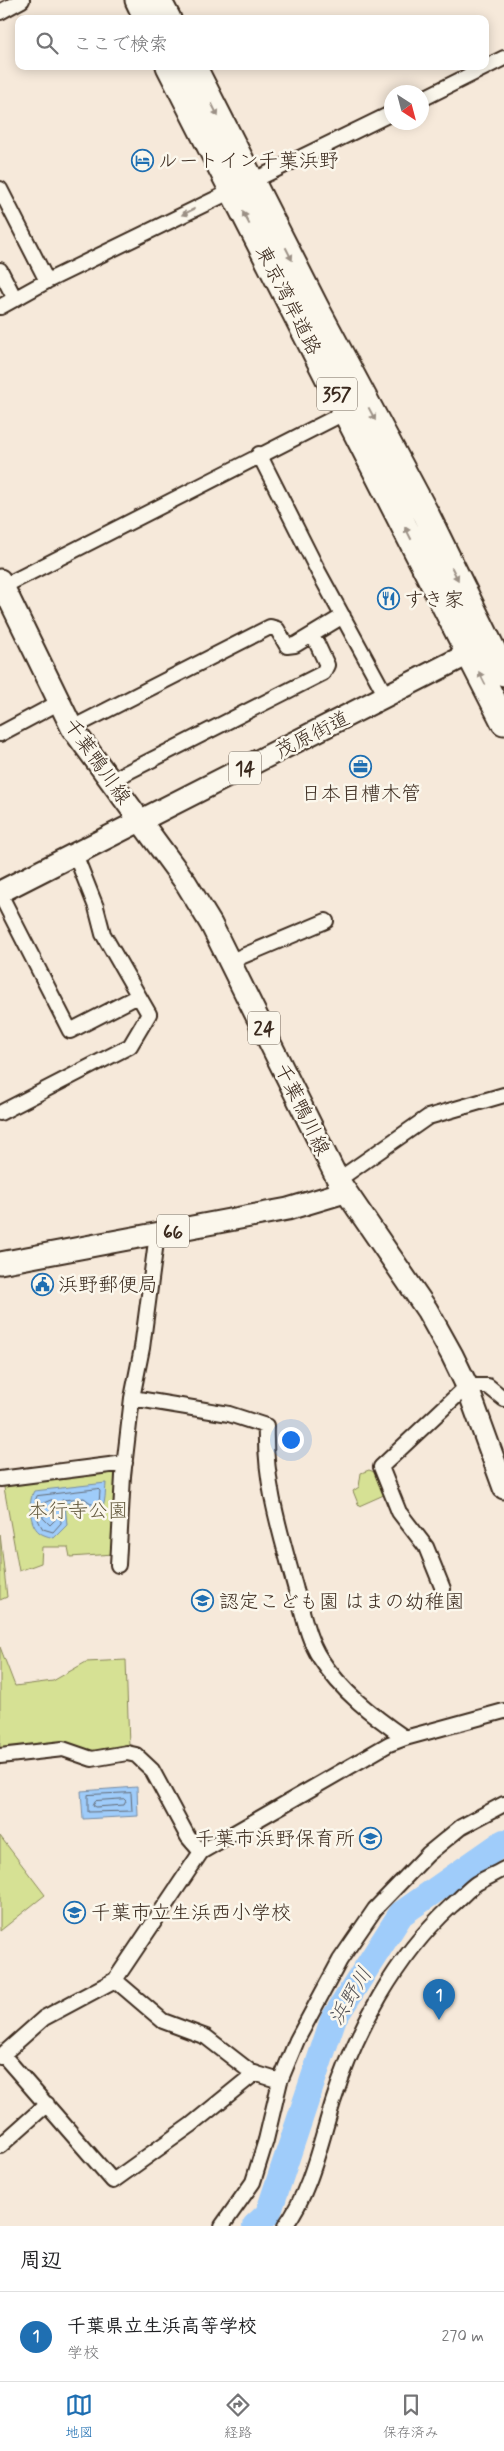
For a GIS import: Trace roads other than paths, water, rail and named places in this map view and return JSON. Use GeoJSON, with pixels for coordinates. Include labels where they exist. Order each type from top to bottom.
{"type":"FeatureCollection","features":[{"type":"Feature","properties":{"kind":"highway"},"geometry":{"type":"LineString","coordinates":[[138,0],[144,15]]}},
{"type":"Feature","properties":{"kind":"highway"},"geometry":{"type":"LineString","coordinates":[[158,0],[166,15]]}},
{"type":"Feature","properties":{"kind":"highway","name":"東京湾岸道路"},"geometry":{"type":"LineString","coordinates":[[171,70],[320,316],[426,514],[480,649],[504,722]]}},
{"type":"Feature","properties":{"kind":"highway","name":"東京湾岸道路"},"geometry":{"type":"LineString","coordinates":[[195,70],[242,186],[346,412],[480,649],[504,673]]}},
{"type":"Feature","properties":{"kind":"main road","name":"千葉鴨川線"},"geometry":{"type":"LineString","coordinates":[[1,585],[72,728],[186,883],[231,961],[342,1186],[427,1310],[467,1386],[504,1488]]}},
{"type":"Feature","properties":{"kind":"main road","name":"茂原街道"},"geometry":{"type":"LineString","coordinates":[[0,893],[480,649]]}},
{"type":"Feature","properties":{"kind":"main road","name":"66"},"geometry":{"type":"LineString","coordinates":[[0,1263],[288,1209],[342,1186]]}},
{"type":"Feature","properties":{"kind":"street"},"geometry":{"type":"LineString","coordinates":[[0,12],[22,0]]}},
{"type":"Feature","properties":{"kind":"street"},"geometry":{"type":"LineString","coordinates":[[489,65],[504,58]]}},
{"type":"Feature","properties":{"kind":"street"},"geometry":{"type":"LineString","coordinates":[[429,95],[479,70]]}},
{"type":"Feature","properties":{"kind":"street"},"geometry":{"type":"LineString","coordinates":[[0,307],[47,281],[384,117]]}},
{"type":"Feature","properties":{"kind":"street"},"geometry":{"type":"LineString","coordinates":[[0,189],[47,281]]}},
{"type":"Feature","properties":{"kind":"street"},"geometry":{"type":"LineString","coordinates":[[0,270],[15,299]]}},
{"type":"Feature","properties":{"kind":"street"},"geometry":{"type":"LineString","coordinates":[[1,585],[346,412]]}},
{"type":"Feature","properties":{"kind":"street"},"geometry":{"type":"LineString","coordinates":[[259,454],[342,616],[386,696]]}},
{"type":"Feature","properties":{"kind":"street"},"geometry":{"type":"LineString","coordinates":[[72,728],[270,627],[277,628],[287,646],[295,645],[342,616]]}},
{"type":"Feature","properties":{"kind":"street"},"geometry":{"type":"LineString","coordinates":[[110,781],[323,672],[327,665],[313,635]]}},
{"type":"Feature","properties":{"kind":"street"},"geometry":{"type":"LineString","coordinates":[[0,734],[58,703]]}},
{"type":"Feature","properties":{"kind":"street"},"geometry":{"type":"LineString","coordinates":[[0,1113],[130,1046],[150,1014],[103,934],[96,908],[75,854]]}},
{"type":"Feature","properties":{"kind":"street"},"geometry":{"type":"LineString","coordinates":[[0,893],[70,1031],[138,996]]}},
{"type":"Feature","properties":{"kind":"street"},"geometry":{"type":"LineString","coordinates":[[231,961],[326,921]]}},
{"type":"Feature","properties":{"kind":"street"},"geometry":{"type":"LineString","coordinates":[[342,1186],[428,1117],[504,1095]]}},
{"type":"Feature","properties":{"kind":"street"},"geometry":{"type":"LineString","coordinates":[[118,1565],[132,1398],[142,1348],[157,1234]]}},
{"type":"Feature","properties":{"kind":"street"},"geometry":{"type":"LineString","coordinates":[[443,1589],[426,1547],[399,1512],[381,1467],[467,1386],[488,1386],[504,1399]]}},
{"type":"Feature","properties":{"kind":"street"},"geometry":{"type":"LineString","coordinates":[[132,1398],[229,1414],[266,1426],[265,1454],[273,1508],[309,1634],[319,1657],[339,1684],[366,1712],[405,1738]]}},
{"type":"Feature","properties":{"kind":"street"},"geometry":{"type":"LineString","coordinates":[[0,1479],[125,1464]]}},
{"type":"Feature","properties":{"kind":"street"},"geometry":{"type":"LineString","coordinates":[[255,2073],[192,2125],[113,2181],[2,2056],[44,2018],[115,1980],[201,1852],[389,1744],[504,1711]]}},
{"type":"Feature","properties":{"kind":"street"},"geometry":{"type":"LineString","coordinates":[[0,1756],[63,1749],[92,1758],[127,1753],[136,1755],[152,1770],[188,1837],[201,1852]]}},
{"type":"Feature","properties":{"kind":"street"},"geometry":{"type":"LineString","coordinates":[[222,2226],[252,2182],[266,2140],[280,2080],[297,2040],[340,1960],[375,1909],[428,1854],[461,1827],[504,1804]]}},
{"type":"Feature","properties":{"kind":"street"},"geometry":{"type":"LineString","coordinates":[[291,2223],[312,2172],[334,2100],[355,2042],[387,1984],[428,1927],[476,1884],[504,1869]]}},
{"type":"Feature","properties":{"kind":"street"},"geometry":{"type":"LineString","coordinates":[[115,1980],[163,2021],[206,2037],[255,2073],[280,2080]]}},
{"type":"Feature","properties":{"kind":"street"},"geometry":{"type":"LineString","coordinates":[[0,2146],[46,2104]]}},
{"type":"Feature","properties":{"kind":"water"},"geometry":{"type":"Polygon","coordinates":[[[106,1483],[104,1505],[97,1516],[83,1503],[65,1503],[67,1525],[54,1538],[39,1532],[33,1524],[30,1512],[34,1491],[106,1483]]]}},
{"type":"Feature","properties":{"kind":"water"},"geometry":{"type":"Polygon","coordinates":[[[137,1787],[138,1816],[83,1819],[81,1791],[137,1787]]]}},
{"type":"Feature","properties":{"kind":"waterway","name":"浜野川"},"geometry":{"type":"LineString","coordinates":[[255,2226],[268,2214],[333,2020],[401,1914],[504,1842]]}},
{"type":"Feature","properties":{"kind":"place","name":"ルートイン千葉浜野"},"geometry":{"type":"Point","coordinates":[142,160]}},
{"type":"Feature","properties":{"kind":"place","name":"すき家"},"geometry":{"type":"Point","coordinates":[388,599]}},
{"type":"Feature","properties":{"kind":"place","name":"日本目槽木管"},"geometry":{"type":"Point","coordinates":[361,767]}},
{"type":"Feature","properties":{"kind":"place","name":"浜野郵便局"},"geometry":{"type":"Point","coordinates":[42,1284]}},
{"type":"Feature","properties":{"kind":"place","name":"認定こども園 はまの幼稚園"},"geometry":{"type":"Point","coordinates":[203,1601]}},
{"type":"Feature","properties":{"kind":"place","name":"千葉市浜野保育所"},"geometry":{"type":"Point","coordinates":[371,1838]}},
{"type":"Feature","properties":{"kind":"place","name":"千葉市立生浜西小学校"},"geometry":{"type":"Point","coordinates":[75,1912]}},
{"type":"Feature","properties":{"kind":"place","name":"千葉県立生浜高等学校"},"geometry":{"type":"Point","coordinates":[439,2020]}},
{"type":"Feature","properties":{"kind":"park label","name":"本行寺公園"},"geometry":{"type":"Point","coordinates":[78,1510]}}]}
